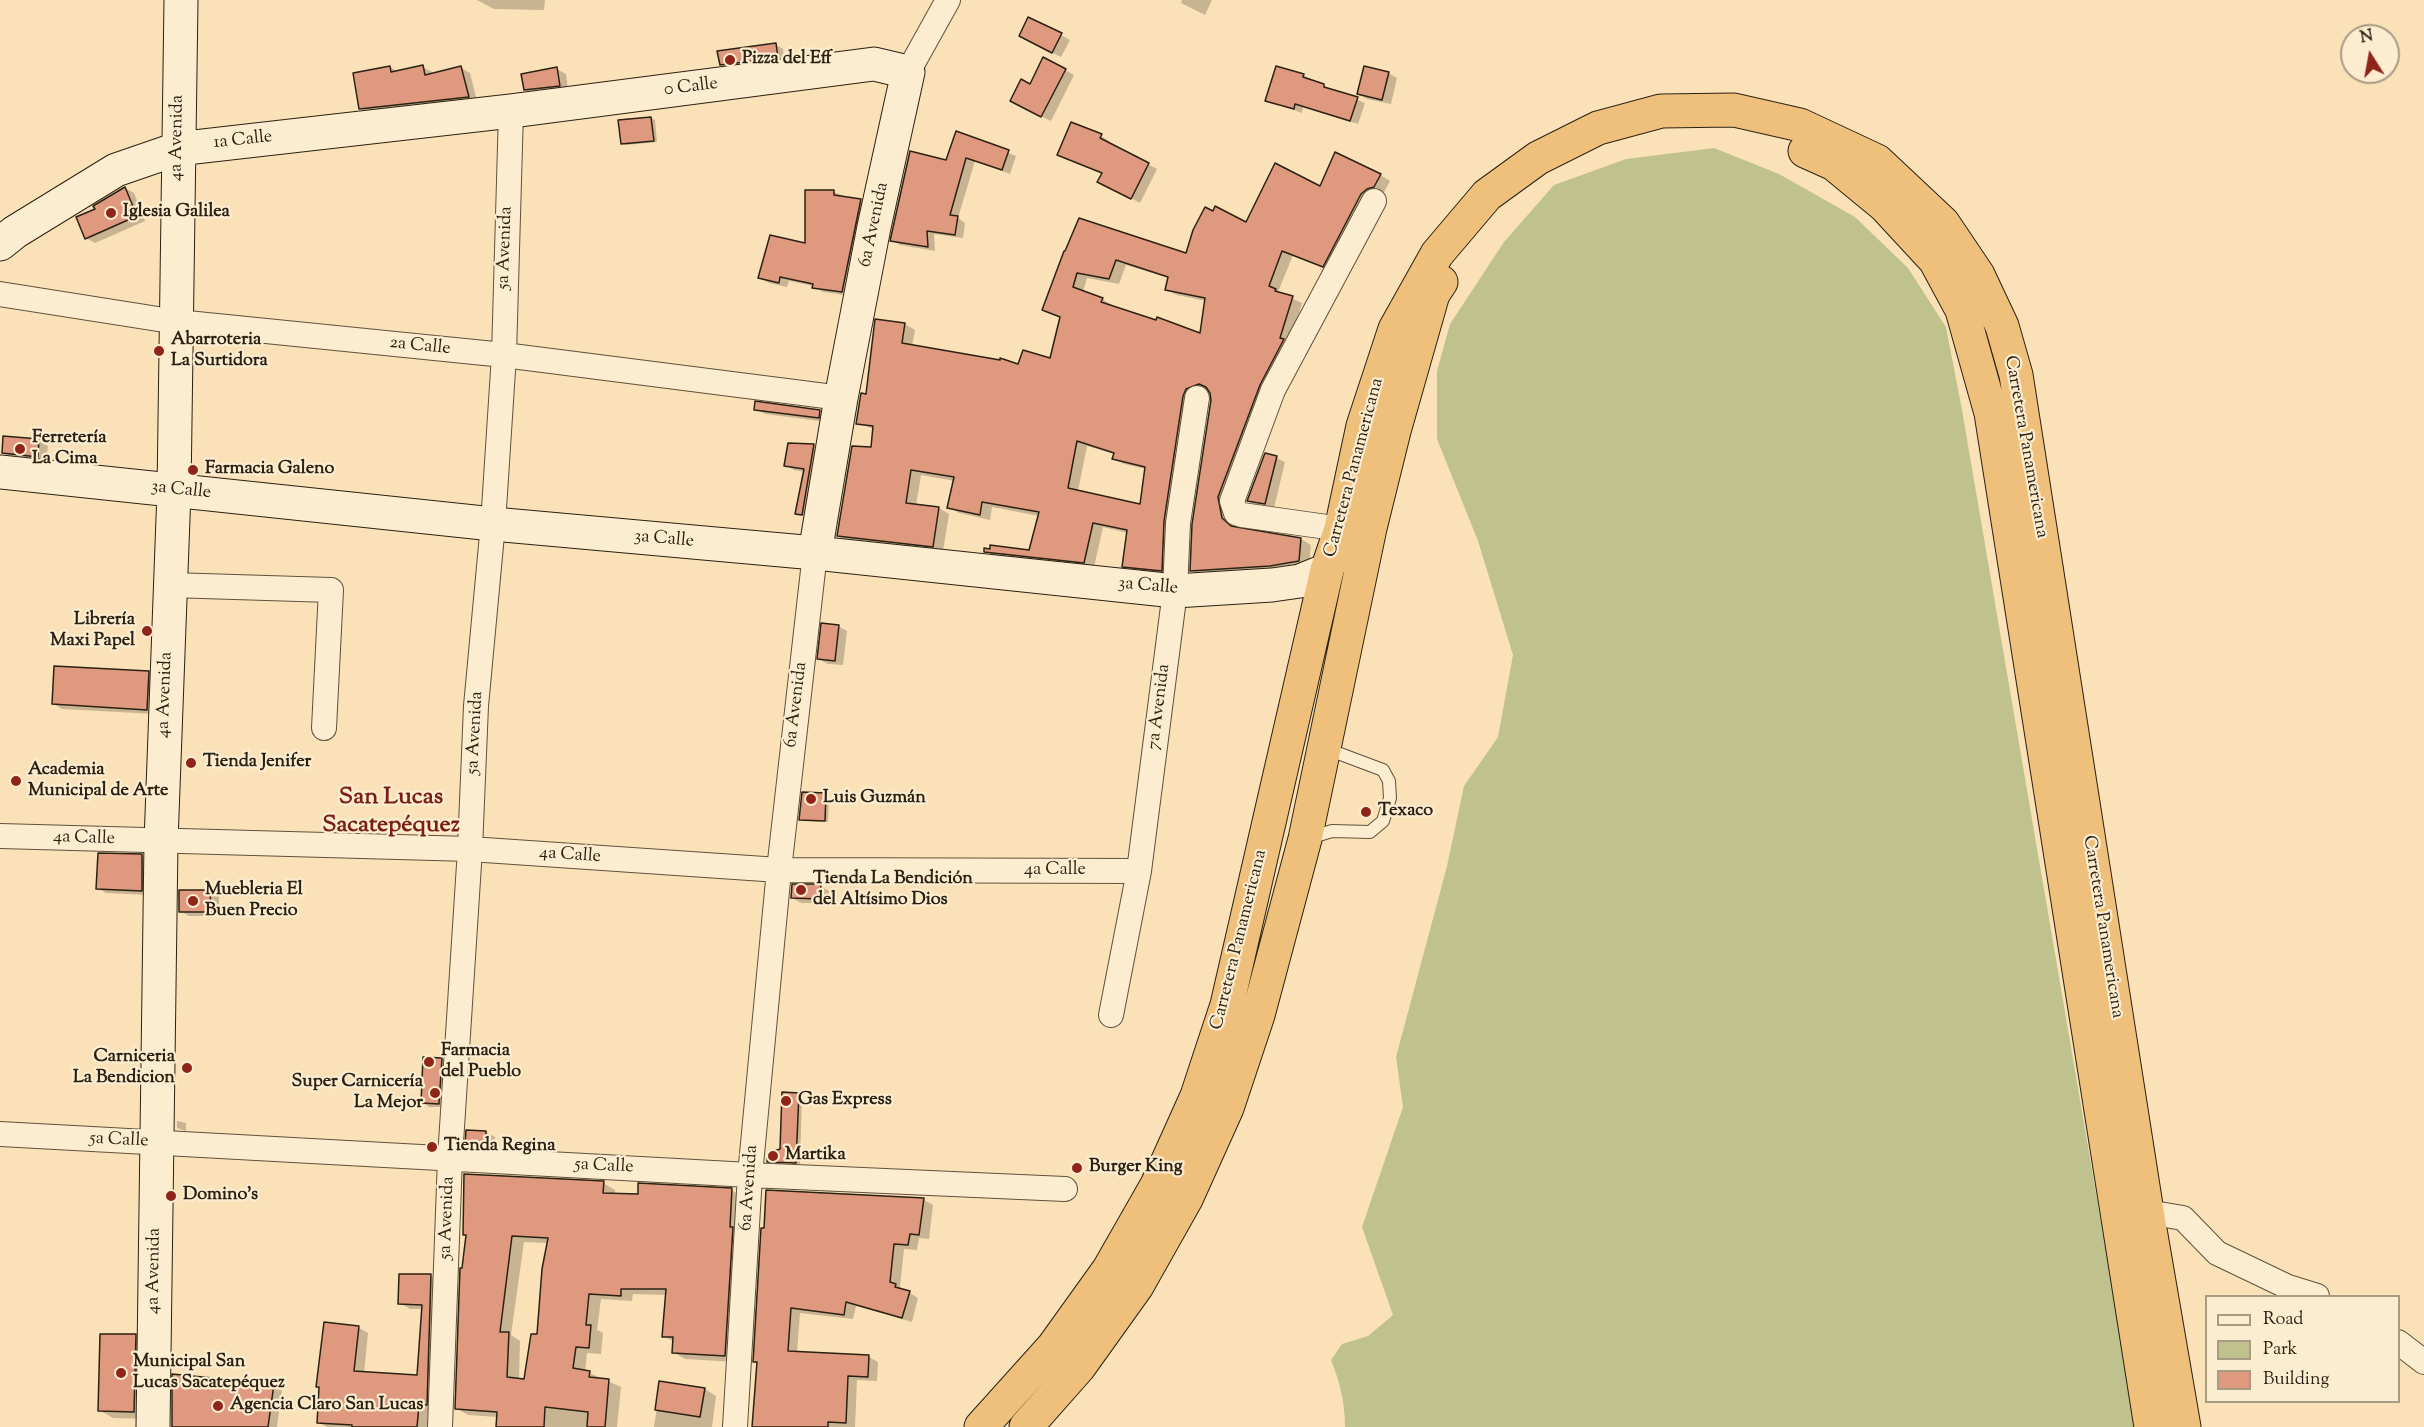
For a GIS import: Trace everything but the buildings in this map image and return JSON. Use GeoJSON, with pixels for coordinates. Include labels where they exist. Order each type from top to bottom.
{"type":"FeatureCollection","features":[{"type":"Feature","properties":{"kind":"highway","name":"Carretera Panamericana"},"geometry":{"type":"LineString","coordinates":[[981,1427],[1053,1347],[1109,1269],[1157,1185],[1197,1096],[1227,1005],[1327,570],[1341,529],[1363,426],[1395,329],[1437,254],[1487,195],[1538,158],[1598,128],[1661,111],[1734,110],[1800,125],[1877,162],[1943,223],[1978,274],[2002,326],[2016,375],[2147,1212],[2184,1427]]}},
{"type":"Feature","properties":{"kind":"highway","name":"Carretera Panamericana"},"geometry":{"type":"LineString","coordinates":[[1026,1427],[1079,1367],[1137,1286],[1186,1199],[1227,1108],[1258,1015],[1305,839],[1370,528],[1394,431],[1433,294],[1468,237],[1516,189],[1573,153],[1638,132],[1705,127],[1772,138],[1834,164],[1885,207],[1935,260],[1962,310],[1991,413],[2151,1427]]}},
{"type":"Feature","properties":{"kind":"street","name":"4a Avenida"},"geometry":{"type":"LineString","coordinates":[[153,1427],[161,842],[174,491],[177,149],[181,0]]}},
{"type":"Feature","properties":{"kind":"street","name":"6a Avenida"},"geometry":{"type":"LineString","coordinates":[[735,1427],[750,1175],[778,870],[815,553],[841,398],[874,227],[908,72],[948,0]]}},
{"type":"Feature","properties":{"kind":"street","name":"0 Calle"},"geometry":{"type":"LineString","coordinates":[[510,111],[874,64],[908,72]]}},
{"type":"Feature","properties":{"kind":"street","name":"1a Calle"},"geometry":{"type":"LineString","coordinates":[[0,244],[15,232],[116,170],[177,149],[510,111]]}},
{"type":"Feature","properties":{"kind":"street","name":"5a Avenida"},"geometry":{"type":"LineString","coordinates":[[440,1427],[450,1158],[470,849],[476,706],[493,524],[504,355],[510,111]]}},
{"type":"Feature","properties":{"kind":"street"},"geometry":{"type":"LineString","coordinates":[[1341,529],[1236,513],[1232,501],[1273,390],[1374,201]]}},
{"type":"Feature","properties":{"kind":"street","name":"2a Calle"},"geometry":{"type":"LineString","coordinates":[[0,294],[177,322],[504,355],[841,398]]}},
{"type":"Feature","properties":{"kind":"street","name":"7a Avenida"},"geometry":{"type":"LineString","coordinates":[[1111,1015],[1139,871],[1175,591],[1178,523],[1197,398]]}},
{"type":"Feature","properties":{"kind":"street","name":"3a Calle"},"geometry":{"type":"LineString","coordinates":[[0,471],[493,524],[815,553],[1175,591],[1272,585],[1300,581],[1327,570]]}},
{"type":"Feature","properties":{"kind":"street"},"geometry":{"type":"LineString","coordinates":[[170,585],[331,590],[324,728]]}},
{"type":"Feature","properties":{"kind":"street","name":"4a Calle"},"geometry":{"type":"LineString","coordinates":[[0,836],[470,849],[778,870],[1139,871]]}},
{"type":"Feature","properties":{"kind":"street","name":"5a Calle"},"geometry":{"type":"LineString","coordinates":[[0,1134],[750,1175],[1065,1189]]}},
{"type":"Feature","properties":{"kind":"street"},"geometry":{"type":"LineString","coordinates":[[2147,1212],[2183,1218],[2217,1253],[2288,1287],[2314,1295]]}},
{"type":"Feature","properties":{"kind":"street"},"geometry":{"type":"LineString","coordinates":[[2400,1344],[2424,1362]]}},
{"type":"Feature","properties":{"kind":"lane"},"geometry":{"type":"LineString","coordinates":[[1305,839],[1332,831],[1370,832],[1383,822],[1390,798],[1389,781],[1383,770],[1323,747]]}},
{"type":"Feature","properties":{"kind":"green space"},"geometry":{"type":"Polygon","coordinates":[[[1714,148],[1779,174],[1855,217],[1908,268],[1946,327],[2136,1427],[1345,1427],[1341,1393],[1331,1360],[1342,1344],[1368,1336],[1393,1315],[1362,1227],[1403,1107],[1396,1057],[1447,866],[1464,786],[1498,737],[1513,655],[1478,541],[1437,439],[1437,371],[1450,324],[1504,242],[1554,185],[1626,159],[1714,148]]]}},
{"type":"Feature","properties":{"kind":"place","name":"Pizza del Eff"},"geometry":{"type":"Point","coordinates":[730,60]}},
{"type":"Feature","properties":{"kind":"place","name":"Iglesia Galilea"},"geometry":{"type":"Point","coordinates":[111,213]}},
{"type":"Feature","properties":{"kind":"place","name":"Abarroteria La Surtidora"},"geometry":{"type":"Point","coordinates":[159,351]}},
{"type":"Feature","properties":{"kind":"place","name":"Ferretería La Cima"},"geometry":{"type":"Point","coordinates":[20,449]}},
{"type":"Feature","properties":{"kind":"place","name":"Farmacia Galeno"},"geometry":{"type":"Point","coordinates":[193,470]}},
{"type":"Feature","properties":{"kind":"place","name":"Librería Maxi Papel"},"geometry":{"type":"Point","coordinates":[147,631]}},
{"type":"Feature","properties":{"kind":"place","name":"Tienda Jenifer"},"geometry":{"type":"Point","coordinates":[191,763]}},
{"type":"Feature","properties":{"kind":"place","name":"Academia Municipal de Arte"},"geometry":{"type":"Point","coordinates":[16,781]}},
{"type":"Feature","properties":{"kind":"place","name":"Luis Guzmán"},"geometry":{"type":"Point","coordinates":[811,799]}},
{"type":"Feature","properties":{"kind":"place","name":"Texaco"},"geometry":{"type":"Point","coordinates":[1366,812]}},
{"type":"Feature","properties":{"kind":"place","name":"Tienda La Bendición del Altísimo Dios"},"geometry":{"type":"Point","coordinates":[801,890]}},
{"type":"Feature","properties":{"kind":"place","name":"Muebleria El Buen Precio"},"geometry":{"type":"Point","coordinates":[193,901]}},
{"type":"Feature","properties":{"kind":"place","name":"Farmacia del Pueblo"},"geometry":{"type":"Point","coordinates":[429,1062]}},
{"type":"Feature","properties":{"kind":"place","name":"Carniceria La Bendicion"},"geometry":{"type":"Point","coordinates":[187,1068]}},
{"type":"Feature","properties":{"kind":"place","name":"Super Carnicería La Mejor"},"geometry":{"type":"Point","coordinates":[435,1093]}},
{"type":"Feature","properties":{"kind":"place","name":"Gas Express"},"geometry":{"type":"Point","coordinates":[786,1101]}},
{"type":"Feature","properties":{"kind":"place","name":"Tienda Regina"},"geometry":{"type":"Point","coordinates":[432,1147]}},
{"type":"Feature","properties":{"kind":"place","name":"Martika"},"geometry":{"type":"Point","coordinates":[773,1156]}},
{"type":"Feature","properties":{"kind":"place","name":"Burger King"},"geometry":{"type":"Point","coordinates":[1077,1168]}},
{"type":"Feature","properties":{"kind":"place","name":"Domino's"},"geometry":{"type":"Point","coordinates":[171,1196]}},
{"type":"Feature","properties":{"kind":"place","name":"Municipal San Lucas Sacatepéquez"},"geometry":{"type":"Point","coordinates":[121,1373]}},
{"type":"Feature","properties":{"kind":"place","name":"Agencia Claro San Lucas"},"geometry":{"type":"Point","coordinates":[218,1406]}},
{"type":"Feature","properties":{"kind":"district","name":"San Lucas Sacatepéquez"},"geometry":{"type":"Point","coordinates":[391,813]}}]}
